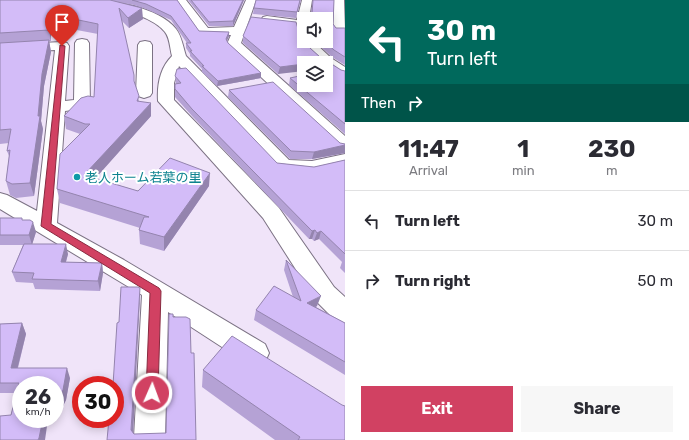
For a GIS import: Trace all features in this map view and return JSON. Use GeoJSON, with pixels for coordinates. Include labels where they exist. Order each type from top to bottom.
{"type":"FeatureCollection","features":[{"type":"Feature","properties":{"kind":"street"},"geometry":{"type":"LineString","coordinates":[[91,0],[128,5],[164,25],[172,32],[179,57],[222,92],[284,166],[312,167],[345,160]]}},
{"type":"Feature","properties":{"kind":"street"},"geometry":{"type":"LineString","coordinates":[[180,0],[204,32],[242,24],[297,24]]}},
{"type":"Feature","properties":{"kind":"street"},"geometry":{"type":"LineString","coordinates":[[251,0],[234,44],[282,81],[345,146]]}},
{"type":"Feature","properties":{"kind":"street"},"geometry":{"type":"LineString","coordinates":[[305,12],[307,0]]}},
{"type":"Feature","properties":{"kind":"street"},"geometry":{"type":"LineString","coordinates":[[338,0],[342,31]]}},
{"type":"Feature","properties":{"kind":"street"},"geometry":{"type":"LineString","coordinates":[[57,106],[82,105],[82,43]]}},
{"type":"Feature","properties":{"kind":"street"},"geometry":{"type":"LineString","coordinates":[[0,49],[62,46],[46,226]]}},
{"type":"Feature","properties":{"kind":"street"},"geometry":{"type":"LineString","coordinates":[[144,46],[144,93]]}},
{"type":"Feature","properties":{"kind":"street"},"geometry":{"type":"LineString","coordinates":[[311,48],[337,72]]}},
{"type":"Feature","properties":{"kind":"street"},"geometry":{"type":"LineString","coordinates":[[319,48],[340,54]]}},
{"type":"Feature","properties":{"kind":"street"},"geometry":{"type":"LineString","coordinates":[[179,57],[173,62],[168,77],[164,91],[166,101],[271,212],[325,294],[345,313]]}},
{"type":"Feature","properties":{"kind":"street"},"geometry":{"type":"LineString","coordinates":[[260,85],[282,81]]}},
{"type":"Feature","properties":{"kind":"street"},"geometry":{"type":"LineString","coordinates":[[0,200],[156,291],[277,367]]}},
{"type":"Feature","properties":{"kind":"street"},"geometry":{"type":"LineString","coordinates":[[150,437],[156,291]]}},
{"type":"Feature","properties":{"kind":"building"},"geometry":{"type":"Polygon","coordinates":[[[0,0],[110,0],[142,8],[128,18],[119,8],[134,75],[134,81],[139,96],[137,101],[151,103],[84,175],[138,191],[170,158],[210,173],[164,237],[139,230],[144,217],[149,217],[57,189],[60,154],[90,124],[85,124],[64,116],[81,98],[88,96],[94,97],[98,24],[64,17],[49,24],[49,30],[0,33],[0,0]]]}},
{"type":"Feature","properties":{"kind":"building"},"geometry":{"type":"Polygon","coordinates":[[[132,0],[177,0],[199,31],[229,32],[226,39],[228,43],[261,73],[218,81],[202,66],[204,66],[190,51],[192,51],[186,43],[191,43],[171,16],[146,4],[132,0]]]}},
{"type":"Feature","properties":{"kind":"building"},"geometry":{"type":"Polygon","coordinates":[[[191,0],[243,0],[233,21],[209,22],[191,0]]]}},
{"type":"Feature","properties":{"kind":"building"},"geometry":{"type":"Polygon","coordinates":[[[256,0],[300,0],[297,12],[254,8],[256,0]]]}},
{"type":"Feature","properties":{"kind":"building"},"geometry":{"type":"Polygon","coordinates":[[[313,0],[334,0],[333,24],[333,12],[312,12],[313,0]]]}},
{"type":"Feature","properties":{"kind":"building"},"geometry":{"type":"Polygon","coordinates":[[[251,17],[296,22],[297,48],[310,48],[319,56],[297,56],[297,65],[280,67],[243,36],[251,17]]]}},
{"type":"Feature","properties":{"kind":"building"},"geometry":{"type":"Polygon","coordinates":[[[333,24],[336,28],[345,28],[345,57],[332,48],[333,48],[333,24]]]}},
{"type":"Feature","properties":{"kind":"building"},"geometry":{"type":"Polygon","coordinates":[[[49,40],[42,74],[38,116],[40,116],[30,183],[12,184],[6,181],[10,150],[7,151],[11,129],[0,130],[0,43],[49,40]]]}},
{"type":"Feature","properties":{"kind":"building"},"geometry":{"type":"Polygon","coordinates":[[[333,65],[345,71],[345,124],[307,92],[333,92],[333,65]]]}},
{"type":"Feature","properties":{"kind":"building"},"geometry":{"type":"Polygon","coordinates":[[[186,68],[277,163],[314,167],[345,160],[345,254],[321,231],[317,233],[315,230],[312,231],[192,109],[175,89],[175,84],[181,83],[175,76],[177,69],[186,68]]]}},
{"type":"Feature","properties":{"kind":"building"},"geometry":{"type":"Polygon","coordinates":[[[297,76],[297,84],[290,78],[297,76]]]}},
{"type":"Feature","properties":{"kind":"building"},"geometry":{"type":"Polygon","coordinates":[[[273,82],[340,143],[345,145],[314,152],[291,151],[229,90],[273,82]]]}},
{"type":"Feature","properties":{"kind":"building"},"geometry":{"type":"Polygon","coordinates":[[[0,218],[22,218],[22,220],[30,220],[33,222],[29,235],[0,235],[0,218]]]}},
{"type":"Feature","properties":{"kind":"building"},"geometry":{"type":"Polygon","coordinates":[[[24,244],[66,244],[61,262],[102,263],[98,281],[32,279],[34,273],[12,272],[24,244]]]}},
{"type":"Feature","properties":{"kind":"building"},"geometry":{"type":"Polygon","coordinates":[[[286,260],[321,296],[307,303],[345,323],[345,362],[256,310],[274,286],[301,301],[286,260]]]}},
{"type":"Feature","properties":{"kind":"building"},"geometry":{"type":"Polygon","coordinates":[[[121,287],[140,288],[131,430],[134,434],[166,433],[169,314],[173,314],[173,317],[186,317],[190,319],[191,353],[194,353],[196,440],[107,440],[108,428],[124,428],[124,376],[114,376],[117,323],[119,322],[121,287]]]}},
{"type":"Feature","properties":{"kind":"building"},"geometry":{"type":"Polygon","coordinates":[[[22,323],[11,368],[67,368],[64,384],[64,376],[12,376],[12,383],[0,383],[0,324],[22,323]]]}},
{"type":"Feature","properties":{"kind":"building"},"geometry":{"type":"Polygon","coordinates":[[[232,336],[345,406],[345,440],[298,440],[300,437],[203,370],[232,336]]]}},
{"type":"Feature","properties":{"kind":"building"},"geometry":{"type":"Polygon","coordinates":[[[12,411],[12,428],[41,428],[38,440],[0,440],[0,416],[11,415],[12,411]]]}},
{"type":"Feature","properties":{"kind":"place","name":"老人ホーム若葉の里"},"geometry":{"type":"Point","coordinates":[77,177]}},
{"type":"Feature","properties":{"kind":"route"},"geometry":{"type":"LineString","coordinates":[[62,46],[46,226],[156,291],[152,393]]}}]}
